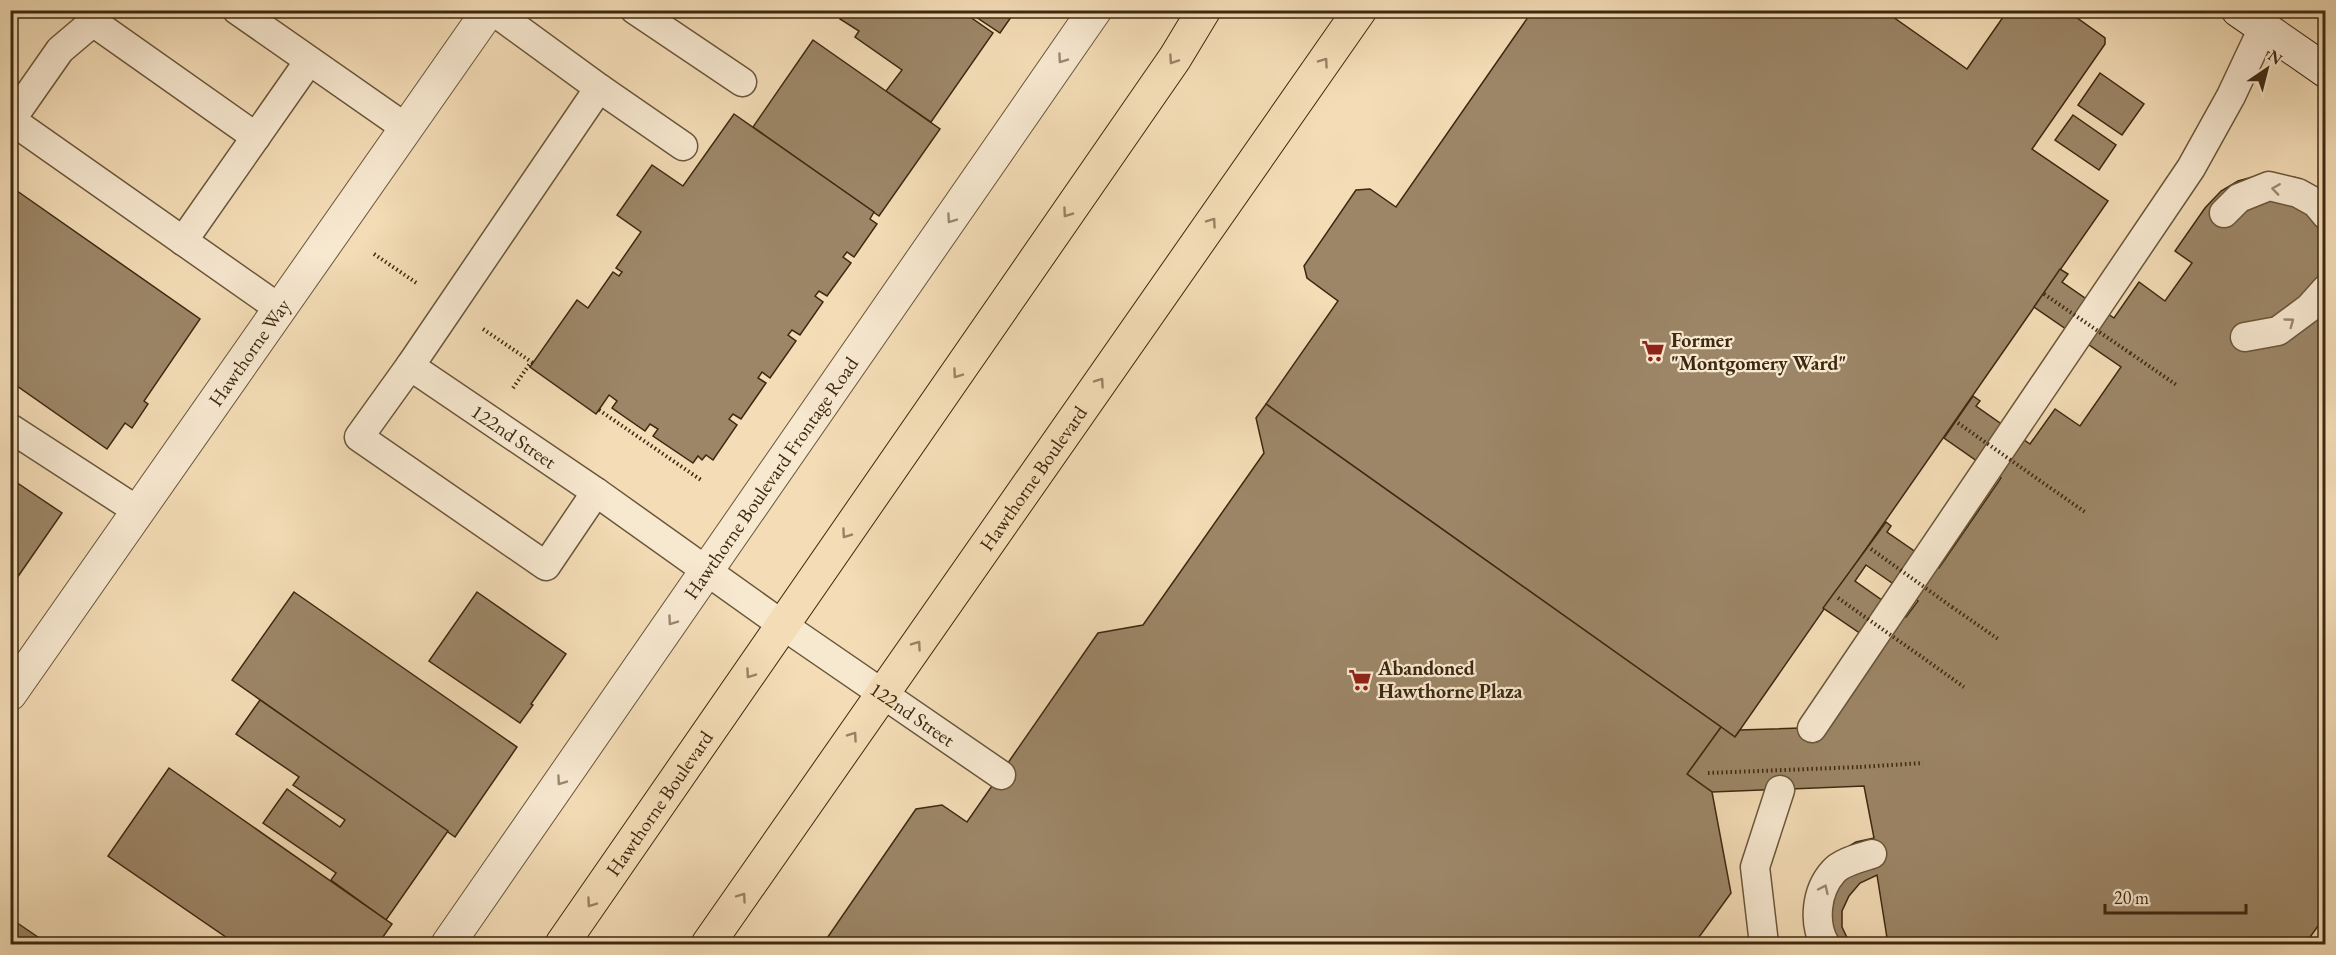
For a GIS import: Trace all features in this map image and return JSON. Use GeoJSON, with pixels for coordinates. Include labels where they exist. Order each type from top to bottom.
{"type":"FeatureCollection","features":[{"type":"Feature","properties":{"kind":"main road","name":"Hawthorne Boulevard"},"geometry":{"type":"LineString","coordinates":[[562,945],[1175,58],[1204,10]]}},
{"type":"Feature","properties":{"kind":"main road","name":"Hawthorne Boulevard"},"geometry":{"type":"LineString","coordinates":[[708,945],[1360,10]]}},
{"type":"Feature","properties":{"kind":"street","name":"Hawthorne Way"},"geometry":{"type":"LineString","coordinates":[[10,694],[490,10]]}},
{"type":"Feature","properties":{"kind":"street","name":"Hawthorne Boulevard Frontage Road"},"geometry":{"type":"LineString","coordinates":[[448,945],[1095,10]]}},
{"type":"Feature","properties":{"kind":"street"},"geometry":{"type":"LineString","coordinates":[[2259,16],[2325,71]]}},
{"type":"Feature","properties":{"kind":"lane"},"geometry":{"type":"LineString","coordinates":[[237,10],[406,128]]}},
{"type":"Feature","properties":{"kind":"lane"},"geometry":{"type":"LineString","coordinates":[[490,10],[683,146]]}},
{"type":"Feature","properties":{"kind":"lane"},"geometry":{"type":"LineString","coordinates":[[635,10],[742,82]]}},
{"type":"Feature","properties":{"kind":"lane"},"geometry":{"type":"LineString","coordinates":[[256,137],[97,16],[60,50],[11,120],[280,309]]}},
{"type":"Feature","properties":{"kind":"lane"},"geometry":{"type":"LineString","coordinates":[[1812,728],[2191,168],[2231,96],[2259,16]]}},
{"type":"Feature","properties":{"kind":"lane"},"geometry":{"type":"LineString","coordinates":[[183,241],[309,61]]}},
{"type":"Feature","properties":{"kind":"lane"},"geometry":{"type":"LineString","coordinates":[[596,492],[546,566],[359,436],[410,366],[599,88]]}},
{"type":"Feature","properties":{"kind":"lane"},"geometry":{"type":"LineString","coordinates":[[2224,213],[2239,198],[2269,186],[2298,194],[2316,203],[2325,215]]}},
{"type":"Feature","properties":{"kind":"lane"},"geometry":{"type":"LineString","coordinates":[[2245,337],[2278,331],[2309,308],[2325,289]]}},
{"type":"Feature","properties":{"kind":"lane","name":"122nd Street"},"geometry":{"type":"LineString","coordinates":[[410,366],[596,492],[784,626],[1001,774]]}},
{"type":"Feature","properties":{"kind":"lane"},"geometry":{"type":"LineString","coordinates":[[10,428],[138,511]]}},
{"type":"Feature","properties":{"kind":"lane"},"geometry":{"type":"LineString","coordinates":[[1764,945],[1755,867],[1780,790]]}},
{"type":"Feature","properties":{"kind":"lane"},"geometry":{"type":"LineString","coordinates":[[1825,945],[1817,922],[1820,896],[1833,871],[1872,854]]}},
{"type":"Feature","properties":{"kind":"path"},"geometry":{"type":"LineString","coordinates":[[2044,294],[2178,386]]}},
{"type":"Feature","properties":{"kind":"path"},"geometry":{"type":"LineString","coordinates":[[495,337],[533,363]]}},
{"type":"Feature","properties":{"kind":"path"},"geometry":{"type":"LineString","coordinates":[[599,410],[701,480]]}},
{"type":"Feature","properties":{"kind":"path"},"geometry":{"type":"LineString","coordinates":[[1958,423],[2085,512]]}},
{"type":"Feature","properties":{"kind":"path"},"geometry":{"type":"LineString","coordinates":[[1871,549],[1998,639]]}},
{"type":"Feature","properties":{"kind":"path"},"geometry":{"type":"LineString","coordinates":[[1838,597],[1964,687]]}},
{"type":"Feature","properties":{"kind":"path"},"geometry":{"type":"LineString","coordinates":[[1708,773],[1923,763]]}},
{"type":"Feature","properties":{"kind":"building"},"geometry":{"type":"Polygon","coordinates":[[[845,10],[960,10],[993,33],[931,122],[886,91],[902,70],[855,37],[859,31],[840,19],[845,10]]]}},
{"type":"Feature","properties":{"kind":"building"},"geometry":{"type":"Polygon","coordinates":[[[976,10],[1016,10],[1000,33],[973,15],[976,10]]]}},
{"type":"Feature","properties":{"kind":"building","name":"Former \"Montgomery Ward\""},"geometry":{"type":"Polygon","coordinates":[[[1533,10],[1883,10],[1967,69],[2008,10],[2066,10],[2105,38],[2105,44],[2032,149],[2108,201],[1735,737],[1266,404],[1338,301],[1307,278],[1304,266],[1356,190],[1370,189],[1396,207],[1533,10]]]}},
{"type":"Feature","properties":{"kind":"building"},"geometry":{"type":"Polygon","coordinates":[[[813,40],[940,129],[879,216],[753,127],[813,40]]]}},
{"type":"Feature","properties":{"kind":"building"},"geometry":{"type":"Polygon","coordinates":[[[2100,73],[2144,104],[2122,135],[2078,105],[2100,73]]]}},
{"type":"Feature","properties":{"kind":"building"},"geometry":{"type":"Polygon","coordinates":[[[734,114],[874,212],[870,219],[877,224],[854,257],[847,252],[843,257],[851,263],[827,296],[819,291],[815,296],[823,302],[800,335],[792,330],[788,335],[796,341],[770,378],[762,372],[758,378],[766,383],[741,419],[733,414],[729,419],[737,425],[713,460],[706,455],[702,460],[698,456],[693,463],[653,436],[658,429],[650,424],[645,431],[612,408],[617,401],[609,395],[596,414],[530,367],[577,300],[588,308],[613,272],[619,276],[622,272],[616,268],[641,232],[617,215],[652,165],[683,186],[734,114]]]}},
{"type":"Feature","properties":{"kind":"building"},"geometry":{"type":"Polygon","coordinates":[[[2073,115],[2116,145],[2099,170],[2055,140],[2073,115]]]}},
{"type":"Feature","properties":{"kind":"building"},"geometry":{"type":"Polygon","coordinates":[[[2260,175],[2282,175],[2298,178],[2326,196],[2326,320],[2319,330],[2326,335],[2326,915],[2305,944],[1888,944],[1877,875],[1860,883],[1849,896],[1842,911],[1842,927],[1850,944],[1811,944],[1844,849],[1856,842],[1874,838],[1864,786],[1712,792],[1687,774],[1721,727],[1735,737],[1740,730],[1830,727],[1883,649],[1823,608],[1886,522],[1891,526],[1887,532],[1939,568],[2001,478],[1944,438],[1973,396],[1980,401],[1976,406],[2030,444],[2055,409],[2080,426],[2121,367],[2034,307],[2060,269],[2068,274],[2062,282],[2114,318],[2139,282],[2165,301],[2192,263],[2175,251],[2205,208],[2221,191],[2238,181],[2260,175]],[[1866,565],[1855,581],[1906,617],[1918,601],[1866,565]]]}},
{"type":"Feature","properties":{"kind":"building"},"geometry":{"type":"Polygon","coordinates":[[[10,186],[200,319],[144,401],[148,404],[132,428],[125,423],[107,449],[10,381],[10,186]]]}},
{"type":"Feature","properties":{"kind":"building","name":"Abandoned Hawthorne Plaza"},"geometry":{"type":"Polygon","coordinates":[[[1266,404],[1721,727],[1687,774],[1712,792],[1731,893],[1694,944],[823,944],[916,809],[942,805],[967,822],[1098,633],[1143,625],[1264,453],[1256,418],[1266,404]]]}},
{"type":"Feature","properties":{"kind":"building"},"geometry":{"type":"Polygon","coordinates":[[[10,478],[62,513],[10,588],[10,478]]]}},
{"type":"Feature","properties":{"kind":"building"},"geometry":{"type":"Polygon","coordinates":[[[294,592],[517,747],[455,837],[232,680],[294,592]]]}},
{"type":"Feature","properties":{"kind":"building"},"geometry":{"type":"Polygon","coordinates":[[[477,592],[566,654],[520,723],[429,661],[477,592]]]}},
{"type":"Feature","properties":{"kind":"building"},"geometry":{"type":"Polygon","coordinates":[[[260,700],[448,831],[386,920],[331,880],[336,873],[263,823],[287,789],[340,827],[345,820],[293,785],[299,777],[236,734],[260,700]]]}},
{"type":"Feature","properties":{"kind":"building"},"geometry":{"type":"Polygon","coordinates":[[[169,768],[392,924],[378,944],[236,944],[108,856],[169,768]]]}},
{"type":"Feature","properties":{"kind":"building"},"geometry":{"type":"Polygon","coordinates":[[[10,918],[48,944],[10,944],[10,918]]]}},
{"type":"Feature","properties":{"kind":"place","name":"Former \"Montgomery Ward\""},"geometry":{"type":"Point","coordinates":[1653,351]}},
{"type":"Feature","properties":{"kind":"place","name":"Abandoned Hawthorne Plaza"},"geometry":{"type":"Point","coordinates":[1360,680]}}]}
